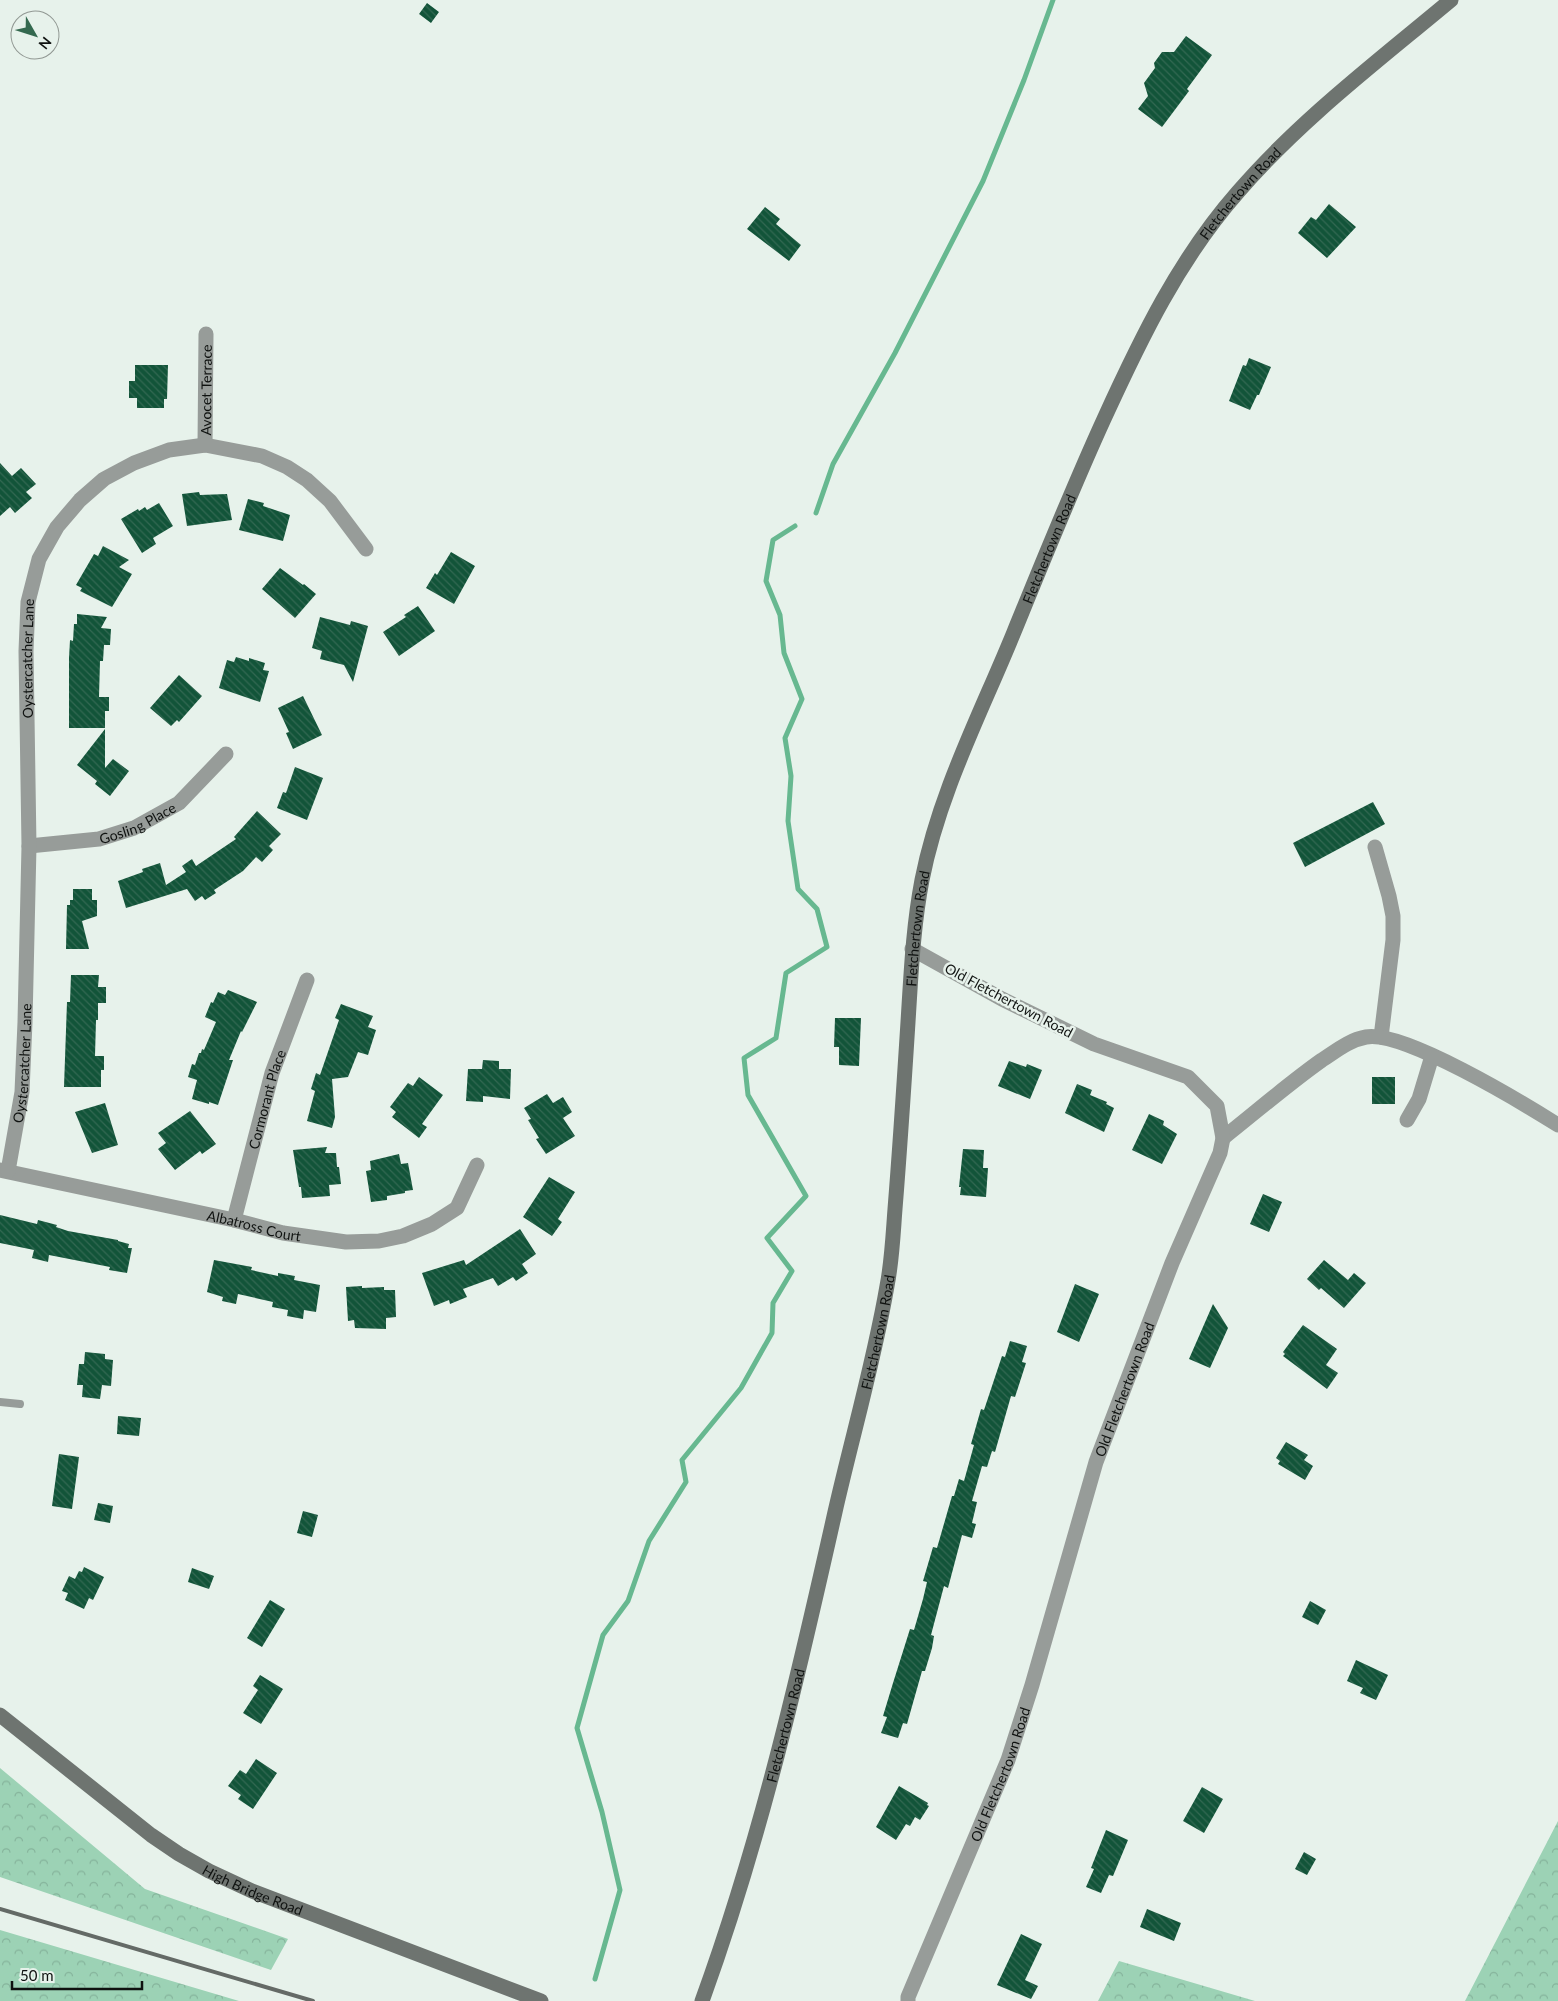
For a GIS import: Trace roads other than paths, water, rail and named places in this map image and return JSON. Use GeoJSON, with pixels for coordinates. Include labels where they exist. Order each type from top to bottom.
{"type":"FeatureCollection","features":[{"type":"Feature","properties":{"kind":"street","name":"Fletchertown Road"},"geometry":{"type":"LineString","coordinates":[[702,2001],[729,1927],[756,1836],[804,1651],[851,1443],[878,1336],[889,1279],[912,949],[923,878],[942,803],[1090,451],[1137,346],[1170,286],[1200,240],[1263,164],[1366,70],[1451,0]]}},
{"type":"Feature","properties":{"kind":"street","name":"Avocet Terrace"},"geometry":{"type":"LineString","coordinates":[[205,445],[206,334]]}},
{"type":"Feature","properties":{"kind":"street","name":"Oystercatcher Lane"},"geometry":{"type":"LineString","coordinates":[[4,1170],[22,1092],[28,846],[26,651],[28,602],[39,559],[57,527],[80,500],[104,479],[134,463],[169,450],[205,445],[262,456],[307,480],[330,501],[366,549]]}},
{"type":"Feature","properties":{"kind":"street","name":"Gosling Place"},"geometry":{"type":"LineString","coordinates":[[28,846],[99,840],[134,828],[178,803],[226,754]]}},
{"type":"Feature","properties":{"kind":"street"},"geometry":{"type":"LineString","coordinates":[[1375,847],[1389,896],[1393,932],[1388,993],[1381,1037]]}},
{"type":"Feature","properties":{"kind":"street","name":"Old Fletchertown Road"},"geometry":{"type":"LineString","coordinates":[[908,2001],[908,1997],[1008,1760],[1032,1685],[1096,1462],[1172,1264],[1220,1153],[1223,1138],[1217,1106],[1188,1077],[1094,1044],[1002,999],[912,949]]}},
{"type":"Feature","properties":{"kind":"street","name":"Cormorant Place"},"geometry":{"type":"LineString","coordinates":[[234,1220],[272,1073],[307,980]]}},
{"type":"Feature","properties":{"kind":"street"},"geometry":{"type":"LineString","coordinates":[[1223,1138],[1303,1074],[1346,1044],[1366,1037],[1381,1037],[1401,1042],[1432,1056],[1530,1107],[1558,1125]]}},
{"type":"Feature","properties":{"kind":"street"},"geometry":{"type":"LineString","coordinates":[[1408,1120],[1419,1099],[1432,1056]]}},
{"type":"Feature","properties":{"kind":"street","name":"Albatross Court"},"geometry":{"type":"LineString","coordinates":[[4,1170],[207,1216],[234,1220],[283,1233],[346,1242],[379,1241],[403,1236],[432,1224],[457,1208],[477,1164]]}},
{"type":"Feature","properties":{"kind":"street","name":"High Bridge Road"},"geometry":{"type":"LineString","coordinates":[[0,1714],[151,1835],[209,1871],[252,1891],[541,2001]]}},
{"type":"Feature","properties":{"kind":"lane"},"geometry":{"type":"LineString","coordinates":[[0,1402],[20,1404]]}},
{"type":"Feature","properties":{"kind":"waterway"},"geometry":{"type":"LineString","coordinates":[[816,513],[833,464],[895,353],[983,181],[1024,80],[1053,0]]}},
{"type":"Feature","properties":{"kind":"waterway"},"geometry":{"type":"LineString","coordinates":[[595,1979],[620,1890],[602,1812],[577,1728],[603,1635],[628,1601],[649,1541],[686,1482],[682,1460],[741,1388],[772,1333],[773,1303],[792,1271],[767,1238],[806,1196],[748,1095],[744,1058],[776,1038],[786,973],[827,947],[817,909],[798,889],[788,821],[791,776],[785,738],[802,699],[784,653],[780,615],[766,581],[773,540],[795,526]]}},
{"type":"Feature","properties":{"kind":"railway"},"geometry":{"type":"LineString","coordinates":[[0,1909],[313,2001]]}}]}
